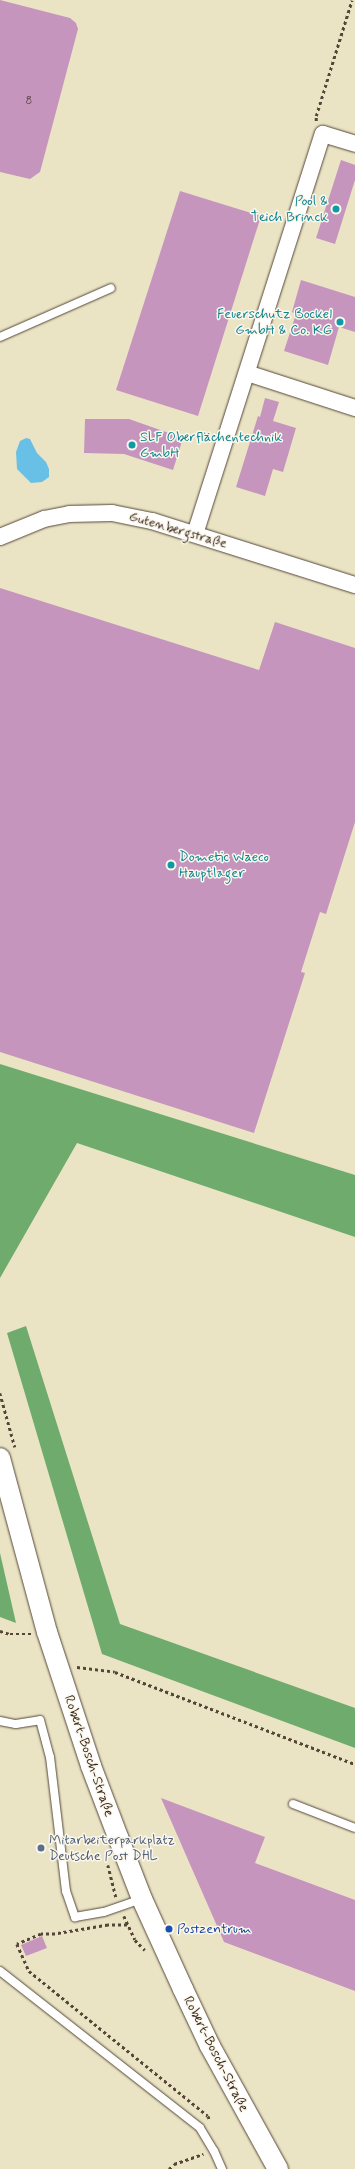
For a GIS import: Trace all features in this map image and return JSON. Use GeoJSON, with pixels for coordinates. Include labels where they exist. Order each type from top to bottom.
{"type":"FeatureCollection","features":[{"type":"Feature","properties":{"kind":"street"},"geometry":{"type":"LineString","coordinates":[[195,534],[323,134],[355,144]]}},
{"type":"Feature","properties":{"kind":"street"},"geometry":{"type":"LineString","coordinates":[[247,373],[355,408]]}},
{"type":"Feature","properties":{"kind":"street","name":"Gutenbergstraße"},"geometry":{"type":"LineString","coordinates":[[0,537],[44,519],[69,514],[90,512],[132,516],[195,534],[355,585]]}},
{"type":"Feature","properties":{"kind":"street","name":"Robert-Bosch-Straße"},"geometry":{"type":"LineString","coordinates":[[8,1456],[47,1632],[91,1766],[142,1899],[210,2046],[278,2169]]}},
{"type":"Feature","properties":{"kind":"lane"},"geometry":{"type":"LineString","coordinates":[[0,337],[111,288]]}},
{"type":"Feature","properties":{"kind":"lane"},"geometry":{"type":"LineString","coordinates":[[0,1721],[16,1724],[40,1720],[50,1758],[66,1890],[75,1917],[104,1912],[142,1899]]}},
{"type":"Feature","properties":{"kind":"lane"},"geometry":{"type":"LineString","coordinates":[[293,1804],[355,1828]]}},
{"type":"Feature","properties":{"kind":"lane"},"geometry":{"type":"LineString","coordinates":[[0,1971],[200,2128],[214,2151],[222,2169]]}},
{"type":"Feature","properties":{"kind":"path"},"geometry":{"type":"LineString","coordinates":[[323,134],[316,122],[316,116],[352,0]]}},
{"type":"Feature","properties":{"kind":"path"},"geometry":{"type":"LineString","coordinates":[[0,1393],[8,1456]]}},
{"type":"Feature","properties":{"kind":"path"},"geometry":{"type":"LineString","coordinates":[[0,1631],[10,1634],[26,1635],[47,1632]]}},
{"type":"Feature","properties":{"kind":"path"},"geometry":{"type":"LineString","coordinates":[[77,1674],[75,1667],[115,1672],[355,1764]]}},
{"type":"Feature","properties":{"kind":"path"},"geometry":{"type":"LineString","coordinates":[[127,1925],[108,1925],[55,1934],[41,1934],[17,1944],[29,1972],[208,2116],[211,2122]]}},
{"type":"Feature","properties":{"kind":"path"},"geometry":{"type":"LineString","coordinates":[[169,2169],[174,2164],[214,2151]]}},
{"type":"Feature","properties":{"kind":"green space"},"geometry":{"type":"Polygon","coordinates":[[[0,1064],[355,1175],[355,1237],[77,1143],[0,1278],[0,1064]]]}},
{"type":"Feature","properties":{"kind":"green space"},"geometry":{"type":"Polygon","coordinates":[[[26,1326],[120,1624],[355,1708],[355,1748],[102,1654],[7,1333],[26,1326]]]}},
{"type":"Feature","properties":{"kind":"green space"},"geometry":{"type":"Polygon","coordinates":[[[0,1553],[16,1623],[0,1617],[0,1553]]]}},
{"type":"Feature","properties":{"kind":"water"},"geometry":{"type":"Polygon","coordinates":[[[26,438],[30,439],[37,453],[46,462],[49,469],[49,477],[42,482],[31,483],[17,469],[16,452],[20,441],[26,438]]]}},
{"type":"Feature","properties":{"kind":"building"},"geometry":{"type":"Polygon","coordinates":[[[0,0],[70,18],[76,23],[78,29],[40,172],[30,179],[0,172],[0,0]]]}},
{"type":"Feature","properties":{"kind":"building","name":"Pool & Teich Brinck"},"geometry":{"type":"Polygon","coordinates":[[[341,160],[355,165],[355,180],[335,244],[316,238],[341,160]]]}},
{"type":"Feature","properties":{"kind":"building"},"geometry":{"type":"Polygon","coordinates":[[[180,191],[261,216],[198,416],[116,390],[180,191]]]}},
{"type":"Feature","properties":{"kind":"building","name":"Feuerschutz Bockel GmbH & Co. KG"},"geometry":{"type":"Polygon","coordinates":[[[301,280],[355,297],[355,332],[339,327],[328,365],[284,351],[296,314],[292,312],[301,280]]]}},
{"type":"Feature","properties":{"kind":"building"},"geometry":{"type":"Polygon","coordinates":[[[265,398],[279,402],[273,421],[296,428],[283,472],[273,469],[265,496],[236,487],[265,398]]]}},
{"type":"Feature","properties":{"kind":"building","name":"SLF Oberflächentechnik GmbH"},"geometry":{"type":"Polygon","coordinates":[[[85,419],[129,419],[183,438],[173,470],[124,454],[84,453],[85,419]]]}},
{"type":"Feature","properties":{"kind":"building","name":"Dometic Waeco Hauptlager"},"geometry":{"type":"Polygon","coordinates":[[[0,588],[259,670],[275,622],[355,648],[355,822],[326,914],[320,912],[301,972],[305,973],[254,1133],[0,1052],[0,588]]]}},
{"type":"Feature","properties":{"kind":"building"},"geometry":{"type":"Polygon","coordinates":[[[161,1798],[265,1837],[255,1863],[355,1900],[355,1991],[224,1942],[161,1798]]]}},
{"type":"Feature","properties":{"kind":"building"},"geometry":{"type":"Polygon","coordinates":[[[42,1936],[47,1948],[26,1956],[21,1945],[42,1936]]]}},
{"type":"Feature","properties":{"kind":"place","name":"Pool & Teich Brinck"},"geometry":{"type":"Point","coordinates":[336,209]}},
{"type":"Feature","properties":{"kind":"place","name":"Feuerschutz Bockel GmbH & Co. KG"},"geometry":{"type":"Point","coordinates":[340,322]}},
{"type":"Feature","properties":{"kind":"place","name":"SLF Oberflächentechnik GmbH"},"geometry":{"type":"Point","coordinates":[132,445]}},
{"type":"Feature","properties":{"kind":"place","name":"Dometic Waeco Hauptlager"},"geometry":{"type":"Point","coordinates":[171,865]}},
{"type":"Feature","properties":{"kind":"place","name":"Mitarbeiterparkplatz Deutsche Post DHL"},"geometry":{"type":"Point","coordinates":[41,1848]}},
{"type":"Feature","properties":{"kind":"place","name":"Postzentrum"},"geometry":{"type":"Point","coordinates":[169,1929]}}]}
